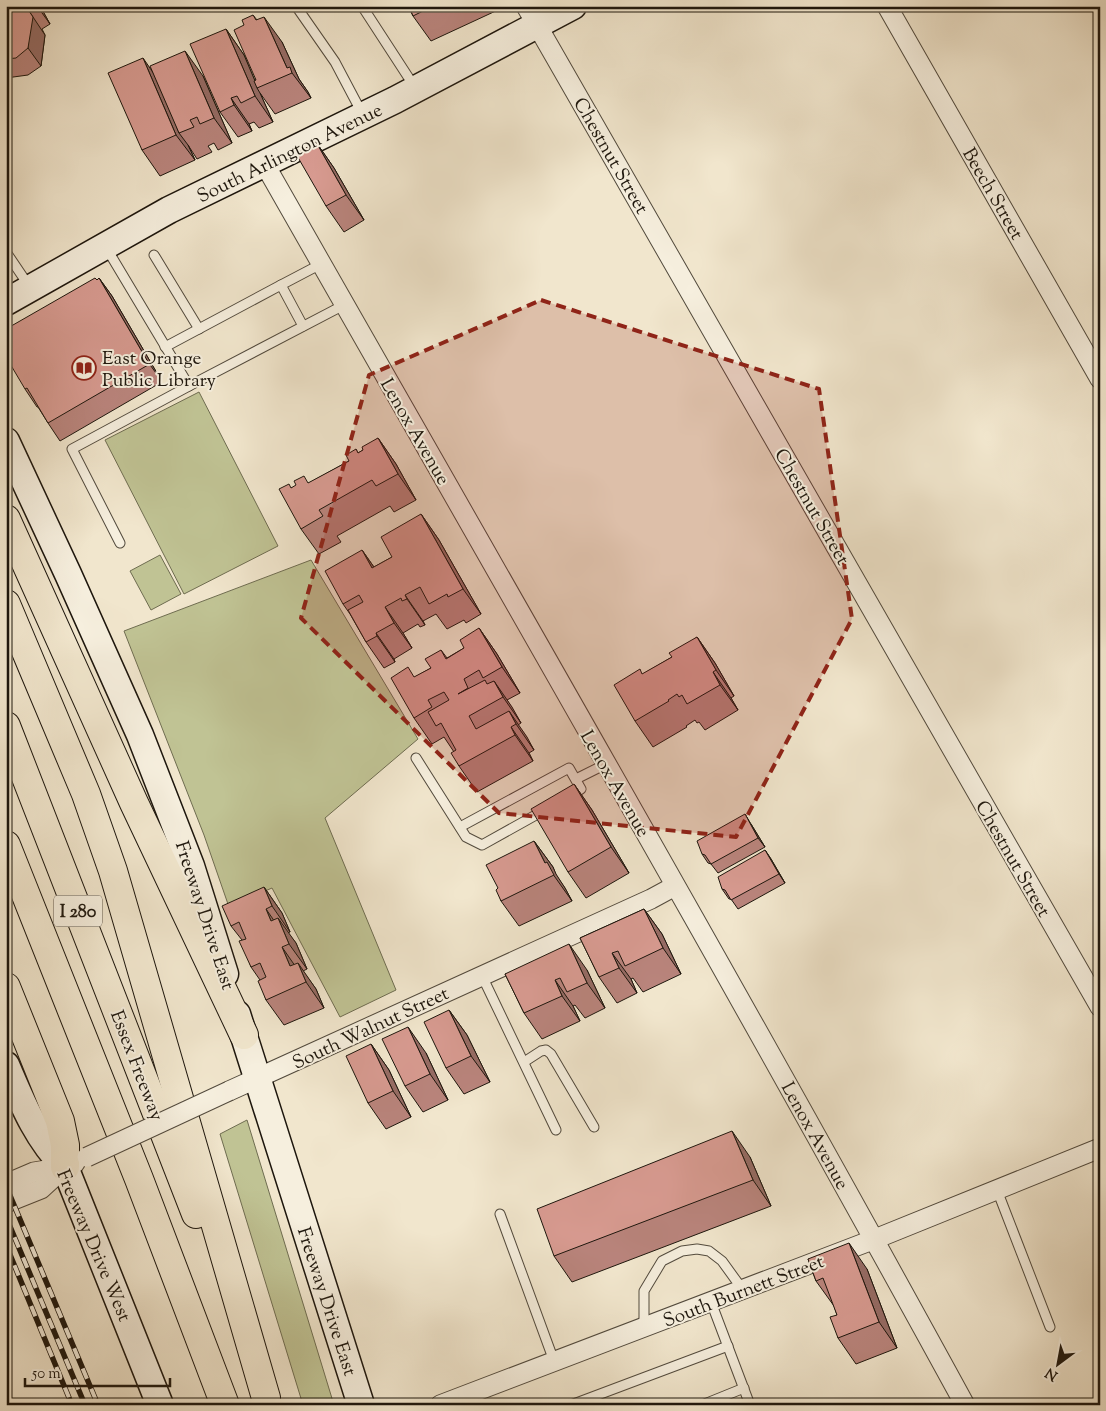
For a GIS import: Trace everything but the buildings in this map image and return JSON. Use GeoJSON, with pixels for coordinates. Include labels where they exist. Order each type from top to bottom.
{"type":"FeatureCollection","features":[{"type":"Feature","properties":{"kind":"highway"},"geometry":{"type":"LineString","coordinates":[[6,519],[134,803],[244,1035]]}},
{"type":"Feature","properties":{"kind":"highway"},"geometry":{"type":"LineString","coordinates":[[6,604],[88,800],[113,870],[268,1401]]}},
{"type":"Feature","properties":{"kind":"highway","name":"Essex Freeway"},"geometry":{"type":"LineString","coordinates":[[6,726],[268,1401]]}},
{"type":"Feature","properties":{"kind":"highway","name":"I 280"},"geometry":{"type":"LineString","coordinates":[[6,845],[226,1405]]}},
{"type":"Feature","properties":{"kind":"highway"},"geometry":{"type":"LineString","coordinates":[[6,987],[58,1114],[64,1134],[66,1155],[76,1162]]}},
{"type":"Feature","properties":{"kind":"main road","name":"South Arlington Avenue"},"geometry":{"type":"LineString","coordinates":[[6,302],[169,210],[416,88],[532,16],[573,6]]}},
{"type":"Feature","properties":{"kind":"main road","name":"Freeway Drive East"},"geometry":{"type":"LineString","coordinates":[[6,441],[140,735],[191,866],[361,1405]]}},
{"type":"Feature","properties":{"kind":"main road","name":"Freeway Drive West"},"geometry":{"type":"LineString","coordinates":[[6,1065],[24,1106],[46,1146],[76,1162],[160,1405]]}},
{"type":"Feature","properties":{"kind":"street","name":"Beech Street"},"geometry":{"type":"LineString","coordinates":[[888,6],[1100,379]]}},
{"type":"Feature","properties":{"kind":"street","name":"Chestnut Street"},"geometry":{"type":"LineString","coordinates":[[532,16],[1100,1007]]}},
{"type":"Feature","properties":{"kind":"street","name":"Lenox Avenue"},"geometry":{"type":"LineString","coordinates":[[264,163],[875,1239],[965,1405]]}},
{"type":"Feature","properties":{"kind":"street","name":"South Walnut Street"},"geometry":{"type":"LineString","coordinates":[[6,1184],[34,1172],[76,1162],[651,899],[675,886]]}},
{"type":"Feature","properties":{"kind":"street","name":"South Burnett Street"},"geometry":{"type":"LineString","coordinates":[[440,1405],[471,1399],[554,1362],[875,1239],[1100,1148]]}},
{"type":"Feature","properties":{"kind":"street","name":"South Walnut Street"},"geometry":{"type":"LineString","coordinates":[[6,1203],[41,1189],[76,1162]]}},
{"type":"Feature","properties":{"kind":"lane"},"geometry":{"type":"LineString","coordinates":[[296,6],[335,62],[363,115]]}},
{"type":"Feature","properties":{"kind":"lane"},"geometry":{"type":"LineString","coordinates":[[362,6],[416,88]]}},
{"type":"Feature","properties":{"kind":"lane"},"geometry":{"type":"LineString","coordinates":[[105,246],[188,386]]}},
{"type":"Feature","properties":{"kind":"lane"},"geometry":{"type":"LineString","coordinates":[[6,252],[31,288]]}},
{"type":"Feature","properties":{"kind":"lane"},"geometry":{"type":"LineString","coordinates":[[154,255],[199,329]]}},
{"type":"Feature","properties":{"kind":"lane"},"geometry":{"type":"LineString","coordinates":[[165,346],[321,264]]}},
{"type":"Feature","properties":{"kind":"lane"},"geometry":{"type":"LineString","coordinates":[[281,285],[304,326]]}},
{"type":"Feature","properties":{"kind":"lane"},"geometry":{"type":"LineString","coordinates":[[120,543],[72,450],[188,386],[344,304]]}},
{"type":"Feature","properties":{"kind":"lane"},"geometry":{"type":"LineString","coordinates":[[416,758],[466,837],[482,844],[548,808]]}},
{"type":"Feature","properties":{"kind":"lane"},"geometry":{"type":"LineString","coordinates":[[576,779],[606,764]]}},
{"type":"Feature","properties":{"kind":"lane"},"geometry":{"type":"LineString","coordinates":[[460,828],[569,768],[581,790],[565,799]]}},
{"type":"Feature","properties":{"kind":"lane"},"geometry":{"type":"LineString","coordinates":[[482,976],[556,1130]]}},
{"type":"Feature","properties":{"kind":"lane"},"geometry":{"type":"LineString","coordinates":[[524,1062],[541,1051],[546,1050],[551,1054],[594,1127]]}},
{"type":"Feature","properties":{"kind":"lane"},"geometry":{"type":"LineString","coordinates":[[997,1190],[1050,1327]]}},
{"type":"Feature","properties":{"kind":"lane"},"geometry":{"type":"LineString","coordinates":[[500,1214],[554,1362]]}},
{"type":"Feature","properties":{"kind":"lane"},"geometry":{"type":"LineString","coordinates":[[644,1327],[644,1291],[662,1261],[682,1251],[697,1248],[710,1251],[722,1261],[743,1290]]}},
{"type":"Feature","properties":{"kind":"lane"},"geometry":{"type":"LineString","coordinates":[[711,1302],[750,1405]]}},
{"type":"Feature","properties":{"kind":"lane"},"geometry":{"type":"LineString","coordinates":[[571,1405],[728,1346]]}},
{"type":"Feature","properties":{"kind":"lane"},"geometry":{"type":"LineString","coordinates":[[702,1405],[744,1388]]}},
{"type":"Feature","properties":{"kind":"highlighted area"},"geometry":{"type":"Polygon","coordinates":[[[541,300],[819,389],[852,619],[736,837],[499,813],[301,618],[369,375],[541,300]]]}},
{"type":"Feature","properties":{"kind":"green space"},"geometry":{"type":"Polygon","coordinates":[[[199,392],[278,546],[184,594],[105,440],[199,392]]]}},
{"type":"Feature","properties":{"kind":"green space"},"geometry":{"type":"Polygon","coordinates":[[[160,555],[181,594],[151,610],[130,571],[160,555]]]}},
{"type":"Feature","properties":{"kind":"green space"},"geometry":{"type":"Polygon","coordinates":[[[311,560],[418,739],[325,818],[396,990],[340,1017],[272,888],[229,907],[204,835],[124,631],[311,560]]]}},
{"type":"Feature","properties":{"kind":"green space"},"geometry":{"type":"Polygon","coordinates":[[[247,1120],[334,1405],[303,1405],[220,1134],[247,1120]]]}},
{"type":"Feature","properties":{"kind":"railway"},"geometry":{"type":"LineString","coordinates":[[6,1186],[98,1405]]}},
{"type":"Feature","properties":{"kind":"railway"},"geometry":{"type":"LineString","coordinates":[[6,1217],[85,1405]]}},
{"type":"Feature","properties":{"kind":"railway"},"geometry":{"type":"LineString","coordinates":[[6,1245],[72,1405]]}},
{"type":"Feature","properties":{"kind":"place","name":"East Orange Public Library"},"geometry":{"type":"Point","coordinates":[84,368]}}]}
